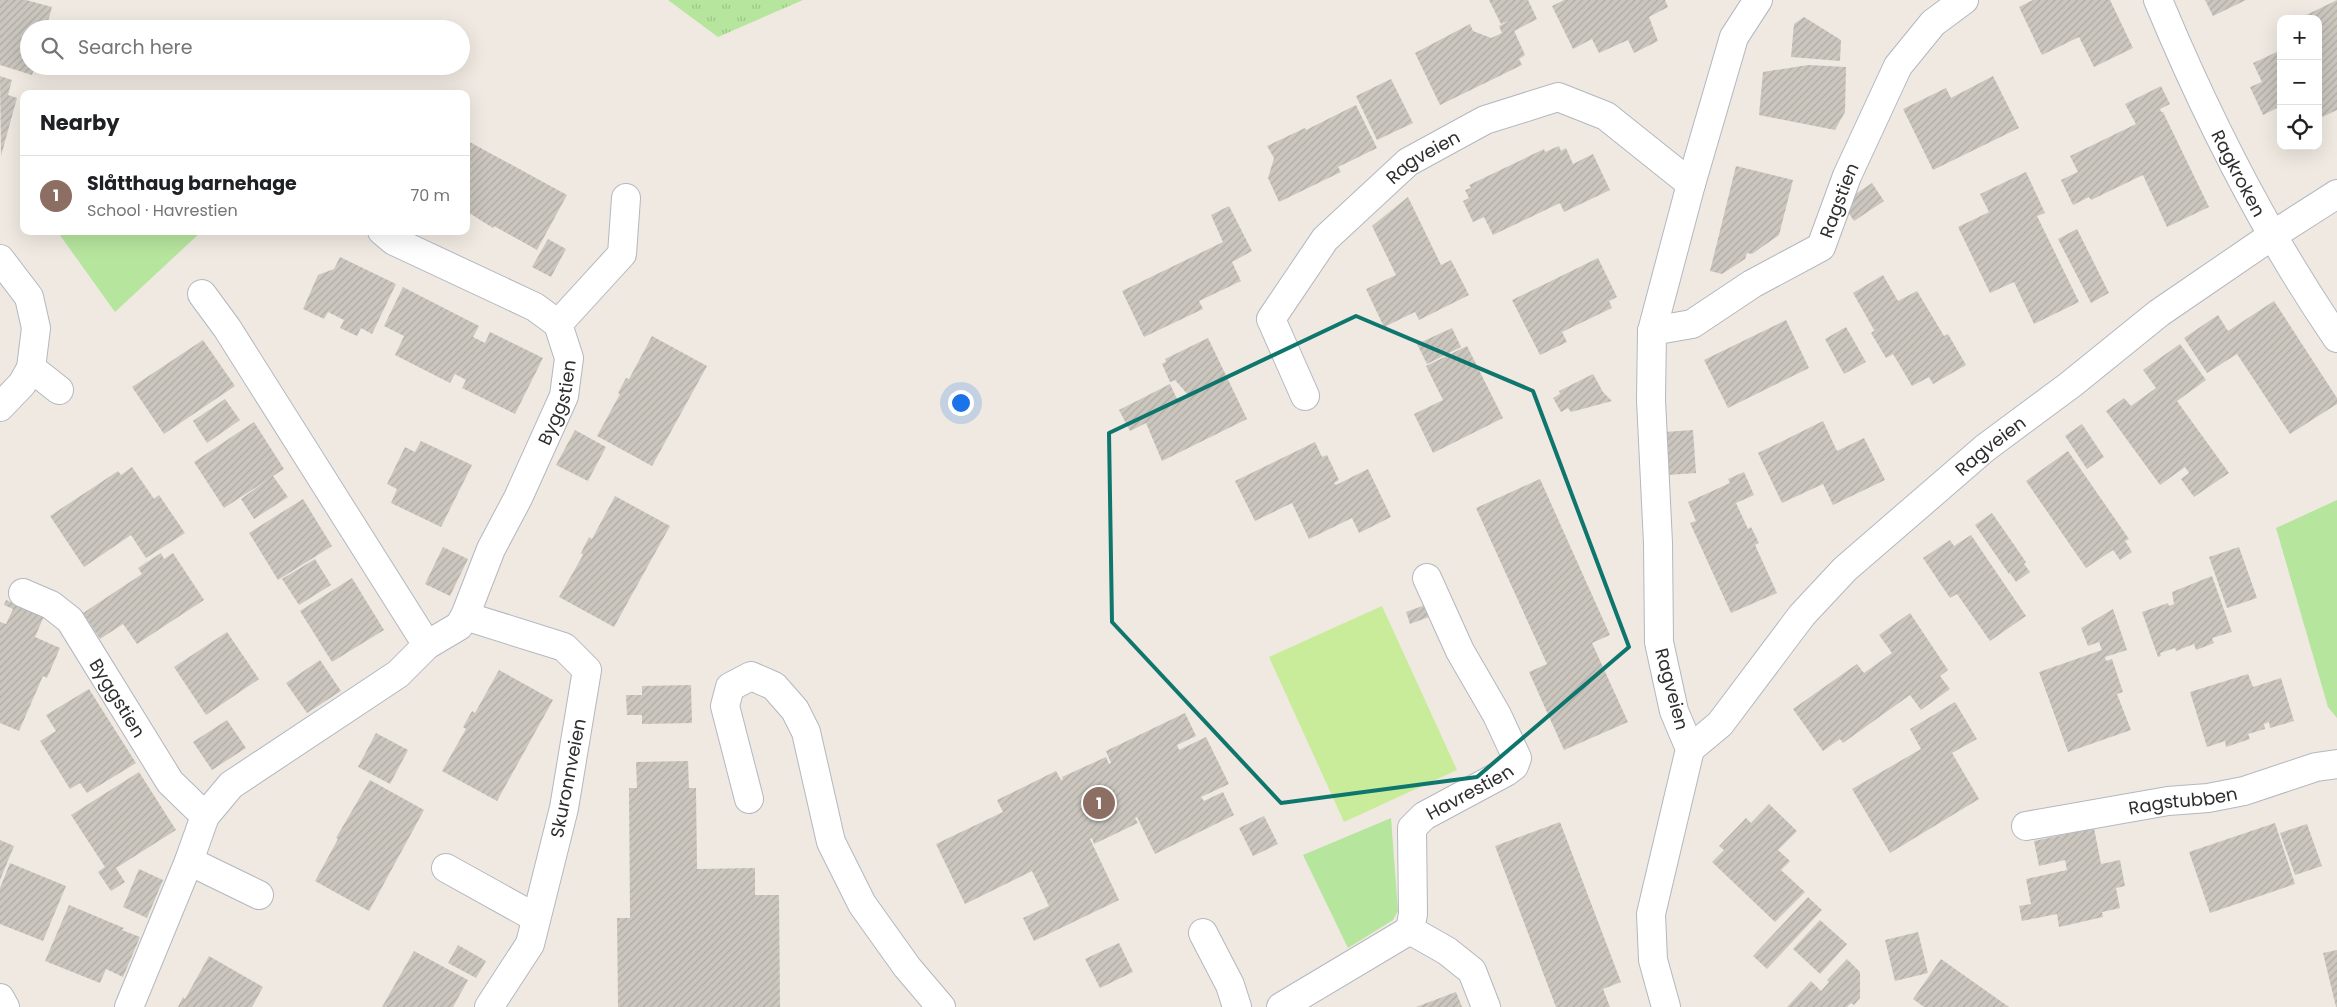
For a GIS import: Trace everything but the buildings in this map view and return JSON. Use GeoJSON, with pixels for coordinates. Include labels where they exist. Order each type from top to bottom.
{"type":"FeatureCollection","features":[{"type":"Feature","properties":{"kind":"street","name":"Ragveien"},"geometry":{"type":"LineString","coordinates":[[1666,1007],[1653,960],[1651,914],[1690,749],[1674,711],[1659,642],[1658,543],[1651,400],[1652,331],[1691,184],[1734,37],[1758,0]]}},
{"type":"Feature","properties":{"kind":"street","name":"Ragstien"},"geometry":{"type":"LineString","coordinates":[[1652,331],[1692,324],[1752,284],[1821,247],[1847,176],[1898,66],[1933,23],[1964,0]]}},
{"type":"Feature","properties":{"kind":"street","name":"Ragkroken"},"geometry":{"type":"LineString","coordinates":[[2158,0],[2203,103],[2272,235],[2337,338]]}},
{"type":"Feature","properties":{"kind":"street","name":"Ragveien"},"geometry":{"type":"LineString","coordinates":[[1306,396],[1270,320],[1326,239],[1408,162],[1485,120],[1558,97],[1606,116],[1691,184]]}},
{"type":"Feature","properties":{"kind":"street","name":"Ragveien"},"geometry":{"type":"LineString","coordinates":[[1690,749],[1720,724],[1802,615],[1845,569],[1985,448],[2070,385],[2159,314],[2272,235],[2337,194]]}},
{"type":"Feature","properties":{"kind":"street"},"geometry":{"type":"LineString","coordinates":[[387,235],[394,241],[535,308],[558,324],[622,254],[626,198]]}},
{"type":"Feature","properties":{"kind":"street"},"geometry":{"type":"LineString","coordinates":[[0,259],[29,297],[34,311],[36,328],[36,348],[31,368],[22,384],[0,407]]}},
{"type":"Feature","properties":{"kind":"street"},"geometry":{"type":"LineString","coordinates":[[202,294],[227,328],[428,645]]}},
{"type":"Feature","properties":{"kind":"street","name":"Byggstien"},"geometry":{"type":"LineString","coordinates":[[129,1007],[190,861],[205,816],[231,785],[398,674],[428,645],[458,626],[465,616],[491,549],[518,498],[564,396],[569,358],[558,324]]}},
{"type":"Feature","properties":{"kind":"street"},"geometry":{"type":"LineString","coordinates":[[31,368],[59,390]]}},
{"type":"Feature","properties":{"kind":"street","name":"Havrestien"},"geometry":{"type":"LineString","coordinates":[[1410,930],[1413,914],[1412,828],[1424,816],[1506,772],[1514,766],[1517,758],[1497,715],[1460,651],[1427,578]]}},
{"type":"Feature","properties":{"kind":"street","name":"Byggstien"},"geometry":{"type":"LineString","coordinates":[[23,593],[51,605],[70,620],[170,782],[205,816]]}},
{"type":"Feature","properties":{"kind":"street","name":"Skuronnveien"},"geometry":{"type":"LineString","coordinates":[[465,616],[564,647],[587,670],[564,808],[530,944],[488,1007]]}},
{"type":"Feature","properties":{"kind":"street"},"geometry":{"type":"LineString","coordinates":[[749,799],[725,706],[730,686],[751,676],[774,686],[795,710],[806,732],[831,842],[862,904],[907,967],[941,1007]]}},
{"type":"Feature","properties":{"kind":"street","name":"Ragstubben"},"geometry":{"type":"LineString","coordinates":[[2026,826],[2168,801],[2244,791],[2316,767],[2337,764]]}},
{"type":"Feature","properties":{"kind":"street"},"geometry":{"type":"LineString","coordinates":[[190,861],[259,895]]}},
{"type":"Feature","properties":{"kind":"street"},"geometry":{"type":"LineString","coordinates":[[446,868],[536,918]]}},
{"type":"Feature","properties":{"kind":"street"},"geometry":{"type":"LineString","coordinates":[[1281,1007],[1410,930],[1447,951],[1472,971],[1486,1007]]}},
{"type":"Feature","properties":{"kind":"street"},"geometry":{"type":"LineString","coordinates":[[1203,933],[1230,985],[1237,1007]]}},
{"type":"Feature","properties":{"kind":"street"},"geometry":{"type":"LineString","coordinates":[[0,998],[5,1007]]}},
{"type":"Feature","properties":{"kind":"highlighted area"},"geometry":{"type":"Polygon","coordinates":[[[1356,316],[1533,391],[1629,647],[1477,777],[1281,803],[1112,622],[1109,433],[1356,316]]]}},
{"type":"Feature","properties":{"kind":"green space"},"geometry":{"type":"Polygon","coordinates":[[[668,0],[803,0],[718,37],[668,0]]]}},
{"type":"Feature","properties":{"kind":"green space"},"geometry":{"type":"Polygon","coordinates":[[[60,235],[198,235],[115,312],[60,235]]]}},
{"type":"Feature","properties":{"kind":"green space"},"geometry":{"type":"Polygon","coordinates":[[[2337,500],[2337,718],[2328,707],[2276,528],[2337,500]]]}},
{"type":"Feature","properties":{"kind":"green space"},"geometry":{"type":"Polygon","coordinates":[[[1382,606],[1457,770],[1344,822],[1269,657],[1382,606]]]}},
{"type":"Feature","properties":{"kind":"green space"},"geometry":{"type":"Polygon","coordinates":[[[1391,818],[1398,911],[1393,920],[1348,948],[1303,855],[1391,818]]]}},
{"type":"Feature","properties":{"kind":"place","name":"Slåtthaug barnehage"},"geometry":{"type":"Point","coordinates":[1099,803]}}]}
